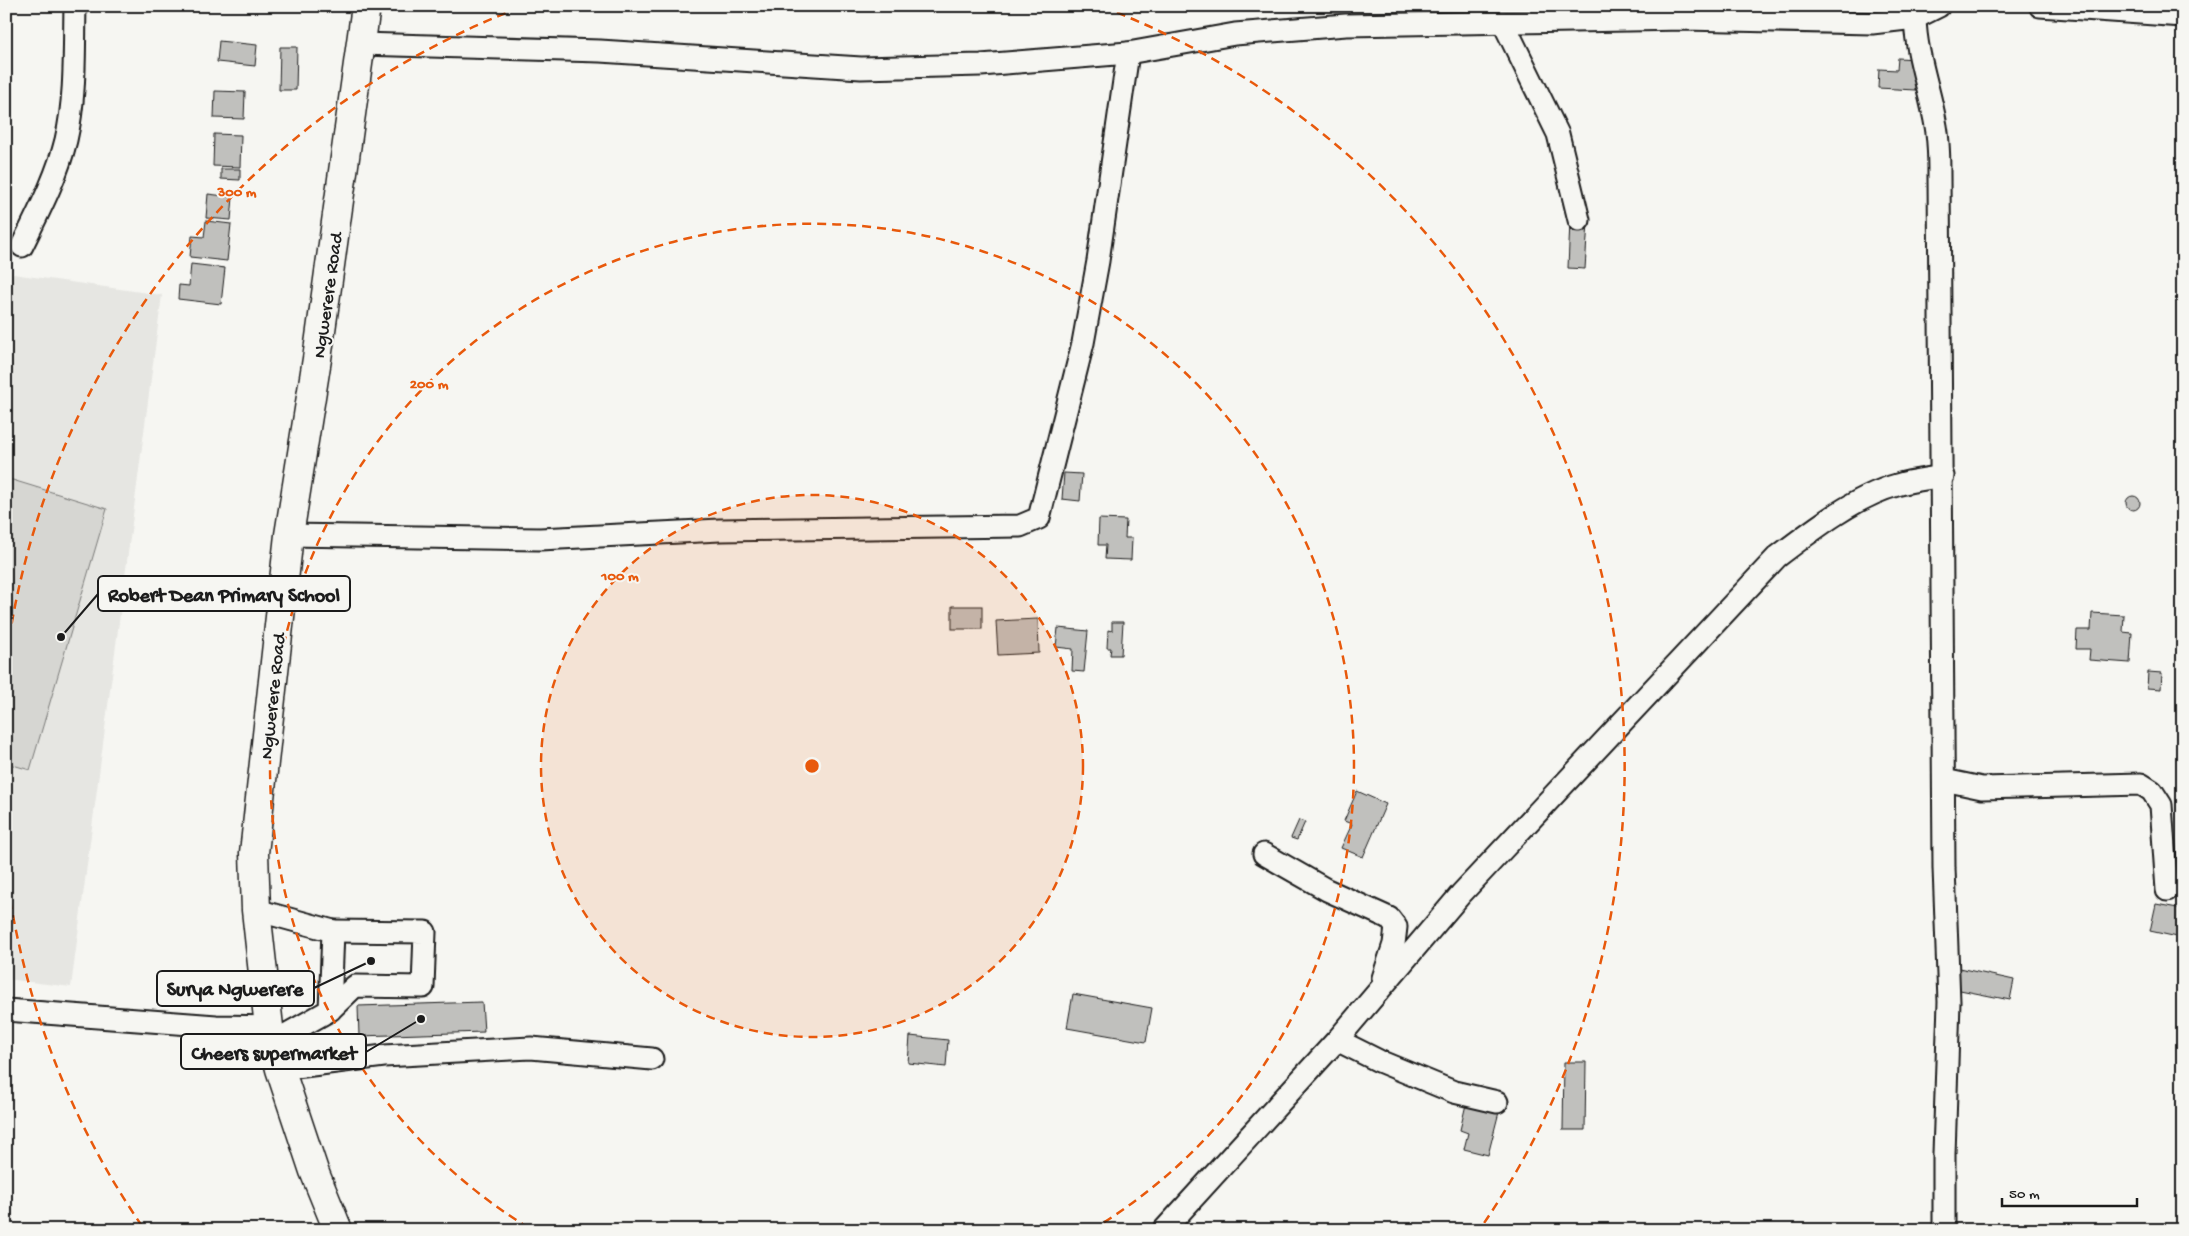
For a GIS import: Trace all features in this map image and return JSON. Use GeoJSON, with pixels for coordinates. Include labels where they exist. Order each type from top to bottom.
{"type":"FeatureCollection","features":[{"type":"Feature","properties":{"kind":"main road","name":"Ngwerere Road"},"geometry":{"type":"LineString","coordinates":[[338,1230],[314,1171],[280,1069],[271,1034],[256,910],[254,853],[289,535],[317,360],[366,6]]}},
{"type":"Feature","properties":{"kind":"street"},"geometry":{"type":"LineString","coordinates":[[22,246],[50,186],[66,137],[73,74],[75,6]]}},
{"type":"Feature","properties":{"kind":"street"},"geometry":{"type":"LineString","coordinates":[[361,44],[600,51],[860,68],[981,65],[1128,53],[1235,34],[1346,25],[1684,19],[1872,23],[1914,18],[1939,6]]}},
{"type":"Feature","properties":{"kind":"street"},"geometry":{"type":"LineString","coordinates":[[2040,6],[2183,16]]}},
{"type":"Feature","properties":{"kind":"street"},"geometry":{"type":"LineString","coordinates":[[1914,18],[1915,34],[1936,126],[1938,146],[1943,476],[1944,780],[1949,1002],[1944,1154],[1944,1230]]}},
{"type":"Feature","properties":{"kind":"street"},"geometry":{"type":"LineString","coordinates":[[1504,22],[1558,134],[1579,220]]}},
{"type":"Feature","properties":{"kind":"street"},"geometry":{"type":"LineString","coordinates":[[289,535],[540,539],[720,530],[1020,526],[1039,518],[1083,343],[1098,261],[1128,53]]}},
{"type":"Feature","properties":{"kind":"street"},"geometry":{"type":"LineString","coordinates":[[1164,1230],[1337,1040],[1461,894],[1777,557],[1825,521],[1881,491],[1896,485],[1943,476]]}},
{"type":"Feature","properties":{"kind":"street"},"geometry":{"type":"LineString","coordinates":[[1944,780],[1982,788],[2141,784],[2152,791],[2161,805],[2167,890]]}},
{"type":"Feature","properties":{"kind":"street"},"geometry":{"type":"LineString","coordinates":[[1264,854],[1327,890],[1389,918],[1396,927],[1388,969],[1374,996]]}},
{"type":"Feature","properties":{"kind":"street"},"geometry":{"type":"LineString","coordinates":[[6,1010],[216,1026],[271,1034],[330,1010],[355,986],[423,987],[425,932],[333,931],[256,910]]}},
{"type":"Feature","properties":{"kind":"street"},"geometry":{"type":"LineString","coordinates":[[330,1010],[333,931]]}},
{"type":"Feature","properties":{"kind":"street"},"geometry":{"type":"LineString","coordinates":[[1337,1040],[1445,1089],[1497,1102]]}},
{"type":"Feature","properties":{"kind":"street"},"geometry":{"type":"LineString","coordinates":[[280,1069],[384,1056],[522,1048],[652,1059]]}},
{"type":"Feature","properties":{"kind":"shaded area"},"geometry":{"type":"Polygon","coordinates":[[[6,273],[162,295],[71,987],[6,979],[6,273]]]}},
{"type":"Feature","properties":{"kind":"shaded area"},"geometry":{"type":"Polygon","coordinates":[[[6,478],[107,509],[30,770],[6,763],[6,478]]]}},
{"type":"Feature","properties":{"kind":"building"},"geometry":{"type":"Polygon","coordinates":[[[219,41],[257,45],[255,66],[217,62],[219,41]]]}},
{"type":"Feature","properties":{"kind":"building"},"geometry":{"type":"Polygon","coordinates":[[[280,47],[297,47],[296,90],[279,90],[280,47]]]}},
{"type":"Feature","properties":{"kind":"building"},"geometry":{"type":"Polygon","coordinates":[[[1898,58],[1917,59],[1915,90],[1878,88],[1879,69],[1897,70],[1898,58]]]}},
{"type":"Feature","properties":{"kind":"building"},"geometry":{"type":"Polygon","coordinates":[[[215,91],[245,92],[244,119],[214,118],[215,91]]]}},
{"type":"Feature","properties":{"kind":"building"},"geometry":{"type":"Polygon","coordinates":[[[214,134],[241,135],[240,167],[213,166],[214,134]]]}},
{"type":"Feature","properties":{"kind":"building"},"geometry":{"type":"Polygon","coordinates":[[[221,169],[240,169],[240,180],[221,179],[221,169]]]}},
{"type":"Feature","properties":{"kind":"building"},"geometry":{"type":"Polygon","coordinates":[[[208,194],[233,197],[231,220],[206,218],[208,194]]]}},
{"type":"Feature","properties":{"kind":"building"},"geometry":{"type":"Polygon","coordinates":[[[206,221],[231,224],[227,261],[190,257],[192,236],[204,237],[206,221]]]}},
{"type":"Feature","properties":{"kind":"building"},"geometry":{"type":"Polygon","coordinates":[[[1570,221],[1588,222],[1585,269],[1568,268],[1570,221]]]}},
{"type":"Feature","properties":{"kind":"building"},"geometry":{"type":"Polygon","coordinates":[[[191,264],[225,268],[221,304],[178,299],[179,285],[189,286],[191,264]]]}},
{"type":"Feature","properties":{"kind":"building"},"geometry":{"type":"Polygon","coordinates":[[[1064,473],[1082,474],[1080,501],[1062,499],[1064,473]]]}},
{"type":"Feature","properties":{"kind":"building"},"geometry":{"type":"Polygon","coordinates":[[[2133,496],[2138,498],[2140,503],[2138,508],[2133,510],[2128,508],[2126,503],[2128,498],[2133,496]]]}},
{"type":"Feature","properties":{"kind":"building"},"geometry":{"type":"Polygon","coordinates":[[[1099,519],[1126,520],[1125,538],[1132,538],[1131,560],[1105,559],[1106,545],[1098,545],[1099,519]]]}},
{"type":"Feature","properties":{"kind":"building"},"geometry":{"type":"Polygon","coordinates":[[[952,606],[982,606],[982,629],[952,629],[952,606]]]}},
{"type":"Feature","properties":{"kind":"building"},"geometry":{"type":"Polygon","coordinates":[[[2092,613],[2124,615],[2123,632],[2132,633],[2130,663],[2089,660],[2090,649],[2076,649],[2077,630],[2091,630],[2092,613]]]}},
{"type":"Feature","properties":{"kind":"building"},"geometry":{"type":"Polygon","coordinates":[[[1038,619],[1039,653],[998,655],[996,621],[1038,619]]]}},
{"type":"Feature","properties":{"kind":"building"},"geometry":{"type":"Polygon","coordinates":[[[1112,622],[1123,622],[1121,655],[1110,655],[1111,648],[1107,648],[1108,630],[1112,631],[1112,622]]]}},
{"type":"Feature","properties":{"kind":"building"},"geometry":{"type":"Polygon","coordinates":[[[1058,628],[1088,631],[1084,672],[1072,671],[1073,649],[1056,647],[1058,628]]]}},
{"type":"Feature","properties":{"kind":"building"},"geometry":{"type":"Polygon","coordinates":[[[2148,672],[2162,673],[2161,689],[2147,688],[2148,672]]]}},
{"type":"Feature","properties":{"kind":"building"},"geometry":{"type":"Polygon","coordinates":[[[1357,791],[1386,804],[1363,857],[1341,848],[1352,824],[1344,821],[1357,791]]]}},
{"type":"Feature","properties":{"kind":"building"},"geometry":{"type":"Polygon","coordinates":[[[1299,820],[1305,822],[1297,840],[1291,838],[1299,820]]]}},
{"type":"Feature","properties":{"kind":"building"},"geometry":{"type":"Polygon","coordinates":[[[2156,904],[2183,909],[2182,938],[2150,931],[2156,904]]]}},
{"type":"Feature","properties":{"kind":"building"},"geometry":{"type":"Polygon","coordinates":[[[1959,968],[2014,980],[2010,1000],[1955,989],[1959,968]]]}},
{"type":"Feature","properties":{"kind":"building"},"geometry":{"type":"Polygon","coordinates":[[[1073,994],[1152,1008],[1146,1042],[1067,1028],[1073,994]]]}},
{"type":"Feature","properties":{"kind":"building"},"geometry":{"type":"Polygon","coordinates":[[[482,1002],[484,1032],[359,1036],[358,1006],[482,1002]]]}},
{"type":"Feature","properties":{"kind":"building"},"geometry":{"type":"Polygon","coordinates":[[[910,1036],[948,1040],[946,1067],[908,1063],[910,1036]]]}},
{"type":"Feature","properties":{"kind":"building"},"geometry":{"type":"Polygon","coordinates":[[[1564,1062],[1586,1062],[1585,1130],[1563,1130],[1564,1062]]]}},
{"type":"Feature","properties":{"kind":"building"},"geometry":{"type":"Polygon","coordinates":[[[1467,1100],[1500,1108],[1488,1155],[1464,1149],[1468,1133],[1460,1130],[1467,1100]]]}},
{"type":"Feature","properties":{"kind":"place","name":"Robert Dean Primary School"},"geometry":{"type":"Point","coordinates":[61,637]}},
{"type":"Feature","properties":{"kind":"place","name":"Surya Ngwerere"},"geometry":{"type":"Point","coordinates":[371,961]}},
{"type":"Feature","properties":{"kind":"place","name":"Cheers supermarket"},"geometry":{"type":"Point","coordinates":[421,1019]}}]}
